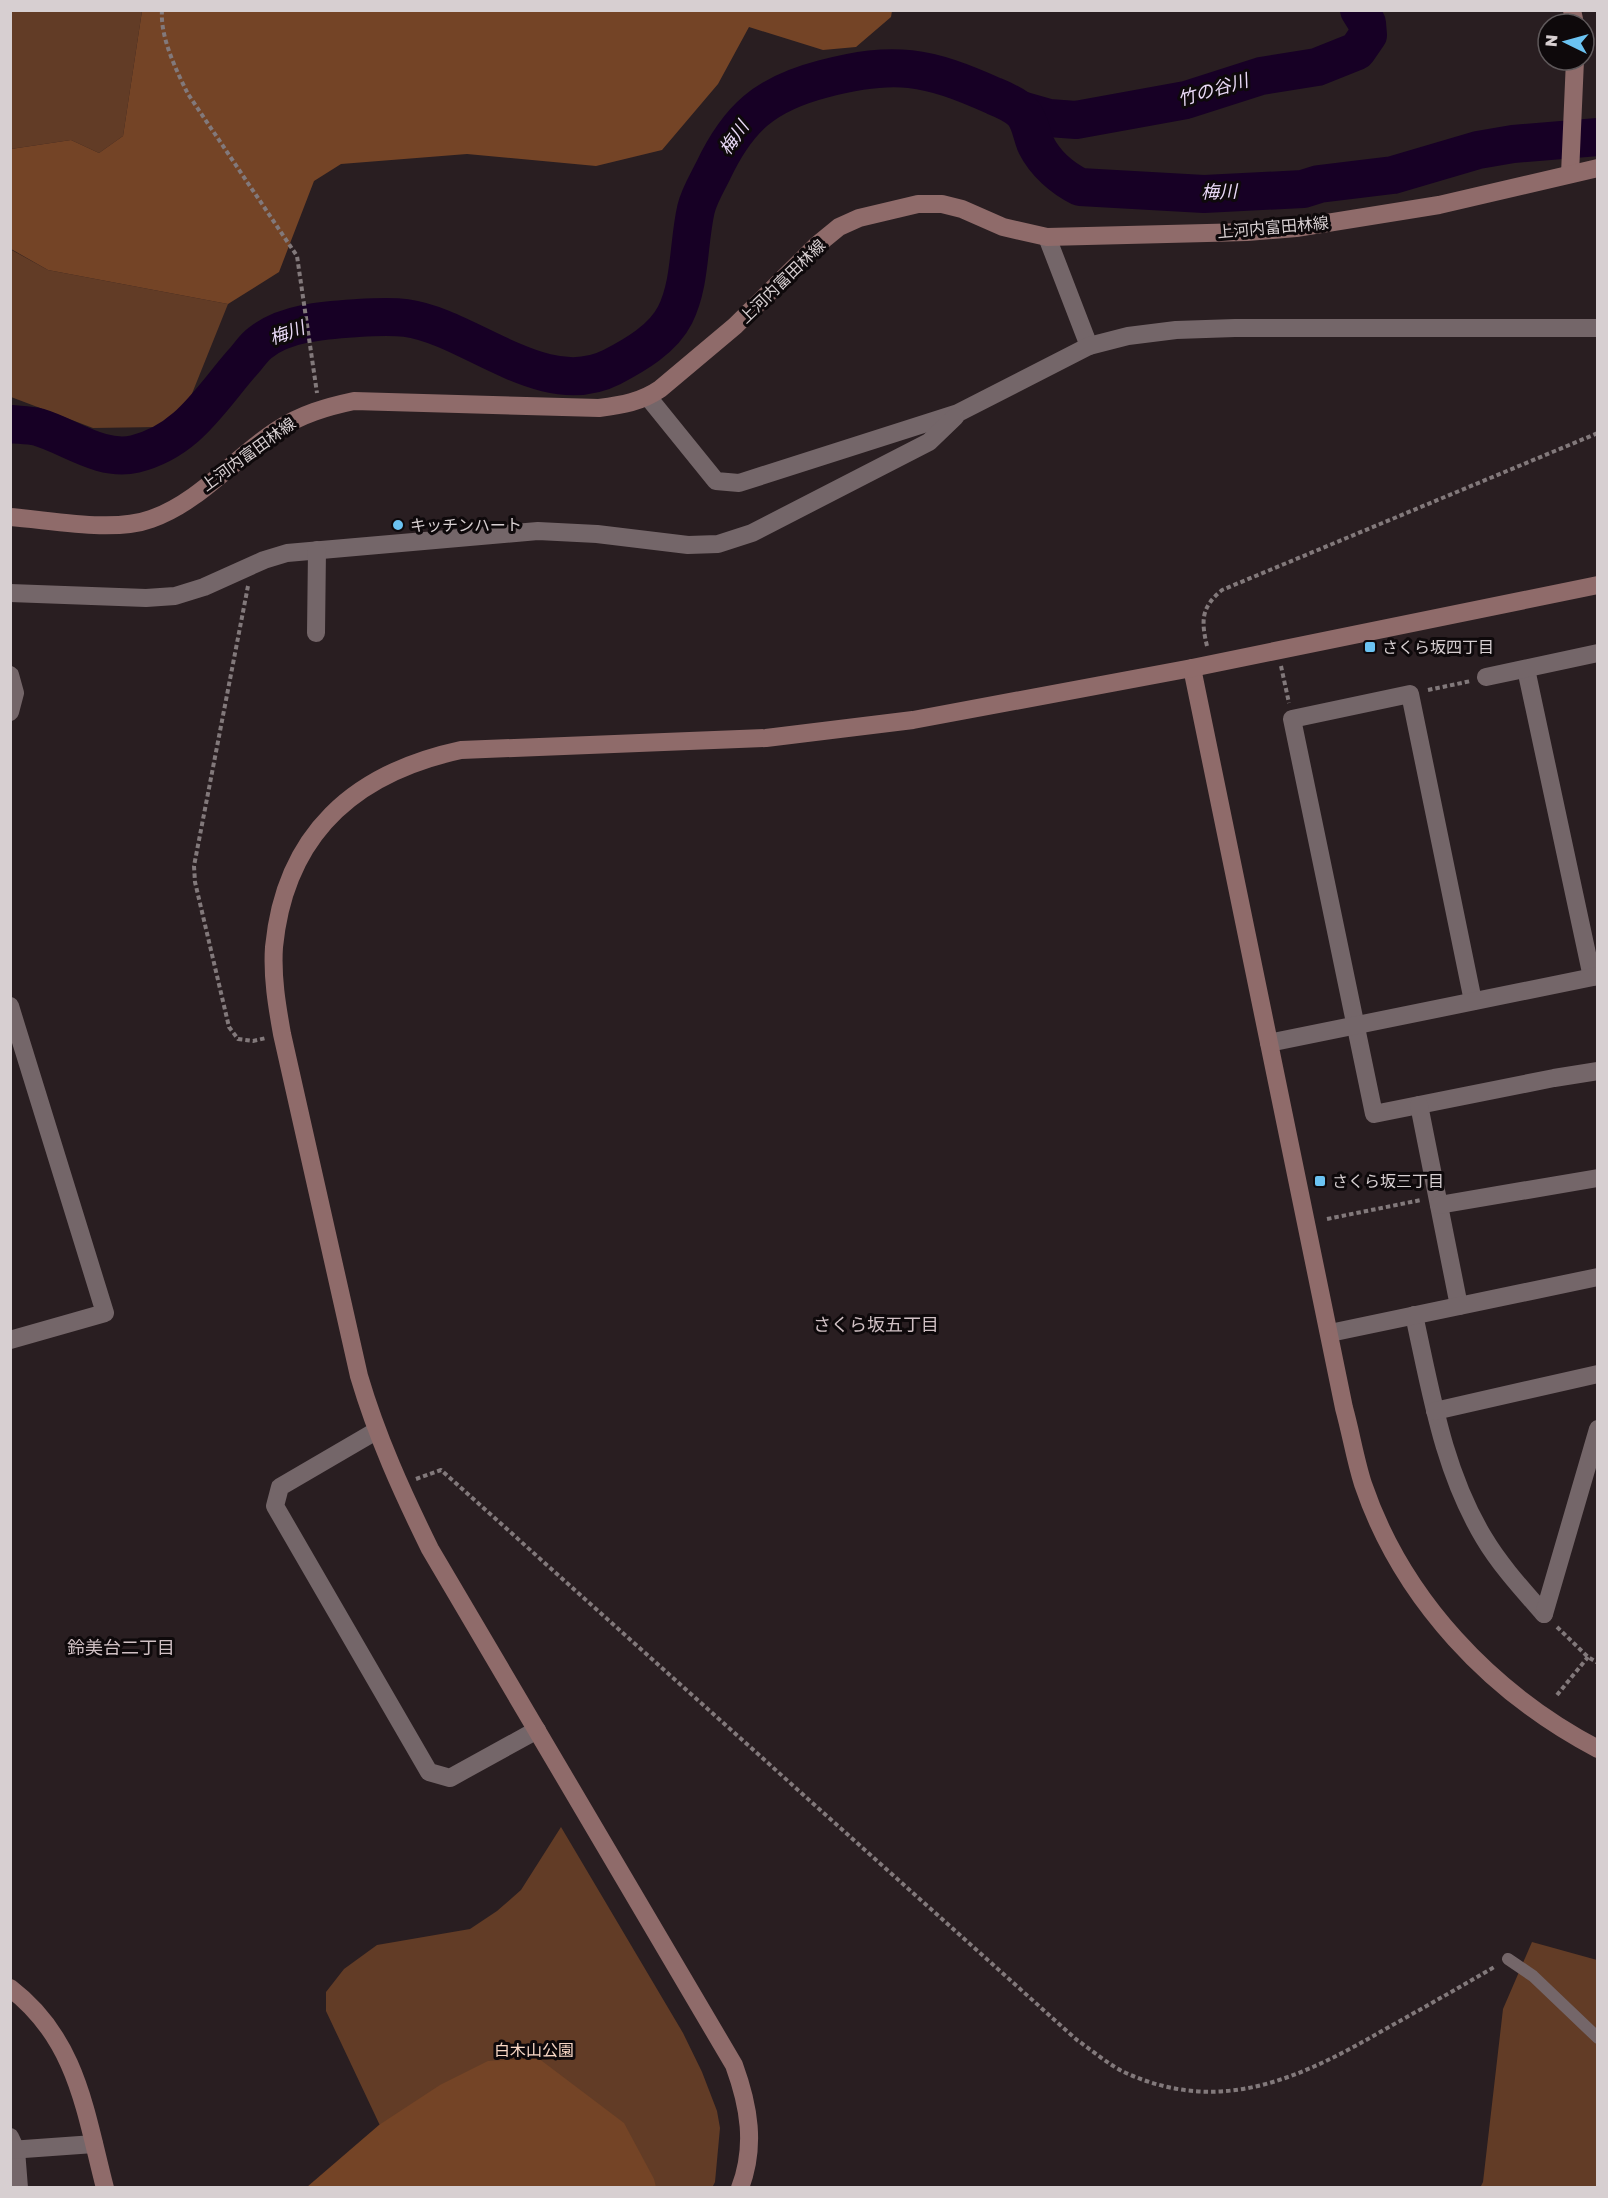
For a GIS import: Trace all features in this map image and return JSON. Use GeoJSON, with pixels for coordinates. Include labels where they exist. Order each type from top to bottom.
{"type":"FeatureCollection","features":[{"type":"Feature","properties":{"kind":"street"},"geometry":{"type":"LineString","coordinates":[[1570,174],[1574,72]]}},
{"type":"Feature","properties":{"kind":"street","name":"上河内富田林線"},"geometry":{"type":"LineString","coordinates":[[10,517],[111,525],[150,520],[178,506],[291,422],[319,409],[354,401],[599,408],[625,405],[648,397],[735,326],[817,245],[839,227],[859,218],[918,204],[942,204],[962,209],[1023,234],[1047,237],[1296,228],[1439,205],[1598,168]]}},
{"type":"Feature","properties":{"kind":"street"},"geometry":{"type":"LineString","coordinates":[[1047,237],[1089,346]]}},
{"type":"Feature","properties":{"kind":"street"},"geometry":{"type":"LineString","coordinates":[[648,397],[716,481],[740,483],[958,413],[1089,346],[1128,336],[1176,330],[1598,328]]}},
{"type":"Feature","properties":{"kind":"street"},"geometry":{"type":"LineString","coordinates":[[10,593],[146,598],[175,596],[204,587],[286,553],[538,531],[597,534],[688,545],[718,544],[753,533],[929,442],[958,413]]}},
{"type":"Feature","properties":{"kind":"street"},"geometry":{"type":"LineString","coordinates":[[316,550],[316,633]]}},
{"type":"Feature","properties":{"kind":"street"},"geometry":{"type":"LineString","coordinates":[[740,2187],[747,2170],[750,2133],[746,2097],[734,2065],[430,1549],[399,1486],[376,1431],[359,1376],[282,1034],[275,991],[274,948],[281,906],[292,874],[308,843],[333,811],[363,787],[396,769],[428,757],[461,750],[766,738],[913,720],[1192,668],[1598,585]]}},
{"type":"Feature","properties":{"kind":"street"},"geometry":{"type":"LineString","coordinates":[[1486,677],[1598,653]]}},
{"type":"Feature","properties":{"kind":"street"},"geometry":{"type":"LineString","coordinates":[[1192,668],[1344,1408],[1363,1484],[1385,1536],[1416,1589],[1451,1635],[1497,1681],[1540,1714],[1598,1749]]}},
{"type":"Feature","properties":{"kind":"street"},"geometry":{"type":"LineString","coordinates":[[1269,1043],[1595,976],[1526,669]]}},
{"type":"Feature","properties":{"kind":"street"},"geometry":{"type":"LineString","coordinates":[[10,675],[15,693],[10,712]]}},
{"type":"Feature","properties":{"kind":"street"},"geometry":{"type":"LineString","coordinates":[[1473,1001],[1410,694],[1292,719],[1374,1114],[1598,1071]]}},
{"type":"Feature","properties":{"kind":"street"},"geometry":{"type":"LineString","coordinates":[[10,1006],[105,1312],[10,1340]]}},
{"type":"Feature","properties":{"kind":"street"},"geometry":{"type":"LineString","coordinates":[[1419,1105],[1459,1306]]}},
{"type":"Feature","properties":{"kind":"street"},"geometry":{"type":"LineString","coordinates":[[1438,1201],[1598,1178]]}},
{"type":"Feature","properties":{"kind":"street"},"geometry":{"type":"LineString","coordinates":[[1330,1333],[1598,1276]]}},
{"type":"Feature","properties":{"kind":"street"},"geometry":{"type":"LineString","coordinates":[[1414,1316],[1446,1456],[1484,1539],[1544,1614]]}},
{"type":"Feature","properties":{"kind":"street"},"geometry":{"type":"LineString","coordinates":[[1435,1411],[1598,1374]]}},
{"type":"Feature","properties":{"kind":"street"},"geometry":{"type":"LineString","coordinates":[[1544,1614],[1598,1429]]}},
{"type":"Feature","properties":{"kind":"street"},"geometry":{"type":"LineString","coordinates":[[376,1431],[280,1487],[275,1506],[429,1772],[450,1778],[537,1730]]}},
{"type":"Feature","properties":{"kind":"street"},"geometry":{"type":"LineString","coordinates":[[10,1988],[41,2014],[61,2042],[73,2067],[105,2187]]}},
{"type":"Feature","properties":{"kind":"street"},"geometry":{"type":"LineString","coordinates":[[19,2187],[12,2146],[94,2144]]}},
{"type":"Feature","properties":{"kind":"lane"},"geometry":{"type":"LineString","coordinates":[[1508,1959],[1533,1976],[1598,2038]]}},
{"type":"Feature","properties":{"kind":"path"},"geometry":{"type":"LineString","coordinates":[[162,10],[161,20],[176,69],[188,93],[297,256],[316,384]]}},
{"type":"Feature","properties":{"kind":"path"},"geometry":{"type":"LineString","coordinates":[[1212,664],[1203,631],[1204,614],[1209,600],[1222,590],[1598,433]]}},
{"type":"Feature","properties":{"kind":"path"},"geometry":{"type":"LineString","coordinates":[[246,568],[247,597],[196,852],[195,882],[229,1027],[238,1039],[253,1041],[282,1034]]}},
{"type":"Feature","properties":{"kind":"path"},"geometry":{"type":"LineString","coordinates":[[1281,666],[1292,719]]}},
{"type":"Feature","properties":{"kind":"path"},"geometry":{"type":"LineString","coordinates":[[1410,694],[1486,677]]}},
{"type":"Feature","properties":{"kind":"path"},"geometry":{"type":"LineString","coordinates":[[1327,1219],[1438,1201]]}},
{"type":"Feature","properties":{"kind":"path"},"geometry":{"type":"LineString","coordinates":[[399,1486],[441,1470],[1077,2040],[1126,2072],[1173,2088],[1222,2092],[1278,2083],[1333,2059],[1508,1959]]}},
{"type":"Feature","properties":{"kind":"path"},"geometry":{"type":"LineString","coordinates":[[1544,1614],[1588,1657],[1598,1663]]}},
{"type":"Feature","properties":{"kind":"path"},"geometry":{"type":"LineString","coordinates":[[1557,1695],[1588,1657]]}},
{"type":"Feature","properties":{"kind":"green space"},"geometry":{"type":"Polygon","coordinates":[[[10,11],[142,11],[123,136],[99,153],[71,140],[11,149],[10,11]]]}},
{"type":"Feature","properties":{"kind":"green space"},"geometry":{"type":"Polygon","coordinates":[[[10,249],[48,270],[228,304],[185,411],[158,427],[93,428],[11,397],[10,249]]]}},
{"type":"Feature","properties":{"kind":"green space","name":"白木山公園"},"geometry":{"type":"Polygon","coordinates":[[[561,1827],[683,2033],[702,2072],[717,2111],[720,2128],[715,2182],[712,2188],[409,2187],[326,2011],[326,1992],[344,1969],[377,1945],[470,1929],[497,1911],[521,1890],[561,1827]]]}},
{"type":"Feature","properties":{"kind":"green space"},"geometry":{"type":"Polygon","coordinates":[[[1532,1942],[1597,1960],[1597,2187],[1480,2188],[1483,2182],[1503,2009],[1532,1942]]]}},
{"type":"Feature","properties":{"kind":"shaded area"},"geometry":{"type":"Polygon","coordinates":[[[142,10],[892,11],[891,17],[856,47],[823,50],[749,27],[718,84],[662,150],[596,166],[467,154],[341,164],[314,181],[279,272],[228,304],[48,270],[11,249],[11,149],[71,140],[99,153],[123,136],[142,10]]]}},
{"type":"Feature","properties":{"kind":"shaded area"},"geometry":{"type":"Polygon","coordinates":[[[538,2058],[624,2123],[656,2187],[307,2187],[379,2125],[440,2085],[488,2061],[538,2058]]]}},
{"type":"Feature","properties":{"kind":"waterway","name":"竹の谷川"},"geometry":{"type":"LineString","coordinates":[[1021,110],[1049,118],[1076,120],[1186,100],[1261,76],[1317,67],[1357,51],[1368,35],[1367,23],[1359,10]]}},
{"type":"Feature","properties":{"kind":"waterway","name":"梅川"},"geometry":{"type":"LineString","coordinates":[[10,424],[38,427],[85,447],[110,454],[122,456],[135,454],[153,448],[183,430],[196,418],[253,350],[270,336],[294,326],[333,320],[382,317],[406,318],[431,324],[508,359],[534,369],[560,375],[586,375],[612,367],[639,352],[656,339],[675,315],[684,290],[697,204],[723,152],[743,123],[769,101],[785,92],[848,73],[891,68],[929,72],[1006,101],[1026,117],[1036,145],[1049,164],[1080,187],[1204,194],[1303,189],[1319,184],[1393,175],[1478,150],[1513,144],[1598,137]]}},
{"type":"Feature","properties":{"kind":"place","name":"キッチンハート"},"geometry":{"type":"Point","coordinates":[398,525]}},
{"type":"Feature","properties":{"kind":"place","name":"さくら坂四丁目"},"geometry":{"type":"Point","coordinates":[1370,647]}},
{"type":"Feature","properties":{"kind":"place","name":"さくら坂三丁目"},"geometry":{"type":"Point","coordinates":[1320,1181]}},
{"type":"Feature","properties":{"kind":"district","name":"さくら坂五丁目"},"geometry":{"type":"Point","coordinates":[876,1325]}},
{"type":"Feature","properties":{"kind":"district","name":"鈴美台二丁目"},"geometry":{"type":"Point","coordinates":[121,1648]}}]}
